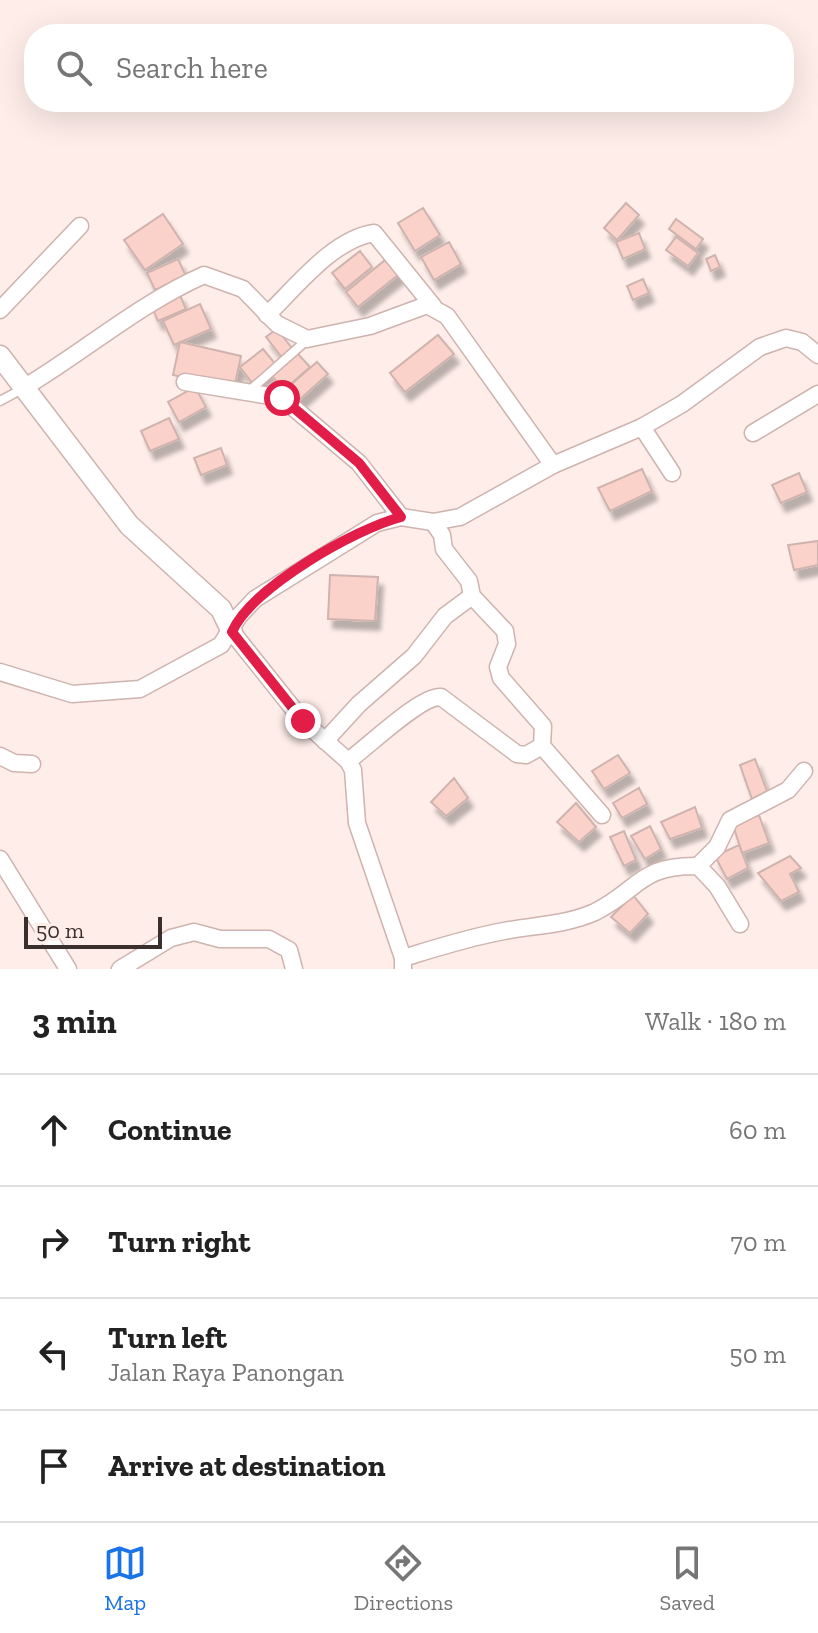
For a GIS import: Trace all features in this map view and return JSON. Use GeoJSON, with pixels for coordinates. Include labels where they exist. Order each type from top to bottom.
{"type":"FeatureCollection","features":[{"type":"Feature","properties":{"kind":"street"},"geometry":{"type":"LineString","coordinates":[[0,310],[80,226]]}},
{"type":"Feature","properties":{"kind":"street"},"geometry":{"type":"LineString","coordinates":[[267,315],[332,254],[361,235],[374,233],[433,306],[447,316],[553,465]]}},
{"type":"Feature","properties":{"kind":"street"},"geometry":{"type":"LineString","coordinates":[[25,387],[85,351],[172,290],[204,275],[243,289],[267,315],[307,339],[370,326],[421,305],[433,306]]}},
{"type":"Feature","properties":{"kind":"street"},"geometry":{"type":"LineString","coordinates":[[0,672],[72,694],[130,692],[213,651],[232,632],[239,616],[270,588],[357,534],[401,517],[433,522],[472,511],[553,465],[642,427],[682,404],[760,347],[786,338],[802,342],[818,355]]}},
{"type":"Feature","properties":{"kind":"street"},"geometry":{"type":"LineString","coordinates":[[0,356],[129,525],[221,609],[232,632],[289,705],[348,761],[353,770],[357,823],[403,963],[503,931],[559,923],[591,914],[651,872],[666,867],[698,866],[717,847],[730,820],[788,790],[804,771]]}},
{"type":"Feature","properties":{"kind":"street"},"geometry":{"type":"LineString","coordinates":[[185,382],[271,394],[308,418],[359,463],[401,517]]}},
{"type":"Feature","properties":{"kind":"street"},"geometry":{"type":"LineString","coordinates":[[753,433],[818,394]]}},
{"type":"Feature","properties":{"kind":"street"},"geometry":{"type":"LineString","coordinates":[[642,427],[672,473]]}},
{"type":"Feature","properties":{"kind":"street"},"geometry":{"type":"LineString","coordinates":[[433,522],[442,535],[444,549],[469,581],[472,596],[505,631],[507,644],[498,667],[501,678],[543,726],[542,746],[602,815]]}},
{"type":"Feature","properties":{"kind":"street"},"geometry":{"type":"LineString","coordinates":[[325,741],[359,704],[414,656],[445,616],[472,596]]}},
{"type":"Feature","properties":{"kind":"street"},"geometry":{"type":"LineString","coordinates":[[348,761],[378,740],[420,702],[433,696],[448,701],[517,754],[526,755],[542,746]]}},
{"type":"Feature","properties":{"kind":"street"},"geometry":{"type":"LineString","coordinates":[[0,756],[14,763],[32,764]]}},
{"type":"Feature","properties":{"kind":"street"},"geometry":{"type":"LineString","coordinates":[[0,859],[68,969]]}},
{"type":"Feature","properties":{"kind":"street"},"geometry":{"type":"LineString","coordinates":[[698,866],[717,886],[740,924]]}},
{"type":"Feature","properties":{"kind":"street"},"geometry":{"type":"LineString","coordinates":[[120,969],[171,938],[194,932],[220,939],[269,939],[289,950],[294,969]]}},
{"type":"Feature","properties":{"kind":"lane"},"geometry":{"type":"LineString","coordinates":[[247,393],[307,339]]}},
{"type":"Feature","properties":{"kind":"lane"},"geometry":{"type":"LineString","coordinates":[[0,401],[25,387]]}},
{"type":"Feature","properties":{"kind":"building"},"geometry":{"type":"Polygon","coordinates":[[[626,203],[639,215],[617,240],[604,228],[626,203]]]}},
{"type":"Feature","properties":{"kind":"building"},"geometry":{"type":"Polygon","coordinates":[[[423,208],[440,235],[415,251],[398,223],[423,208]]]}},
{"type":"Feature","properties":{"kind":"building"},"geometry":{"type":"Polygon","coordinates":[[[163,214],[183,244],[145,270],[124,240],[163,214]]]}},
{"type":"Feature","properties":{"kind":"building"},"geometry":{"type":"Polygon","coordinates":[[[676,219],[703,239],[696,249],[669,229],[676,219]]]}},
{"type":"Feature","properties":{"kind":"building"},"geometry":{"type":"Polygon","coordinates":[[[639,233],[645,249],[623,259],[616,242],[639,233]]]}},
{"type":"Feature","properties":{"kind":"building"},"geometry":{"type":"Polygon","coordinates":[[[676,237],[698,253],[688,266],[666,250],[676,237]]]}},
{"type":"Feature","properties":{"kind":"building"},"geometry":{"type":"Polygon","coordinates":[[[449,242],[461,264],[434,280],[421,257],[449,242]]]}},
{"type":"Feature","properties":{"kind":"building"},"geometry":{"type":"Polygon","coordinates":[[[360,251],[372,267],[345,289],[332,273],[360,251]]]}},
{"type":"Feature","properties":{"kind":"building"},"geometry":{"type":"Polygon","coordinates":[[[715,255],[720,267],[711,271],[706,259],[715,255]]]}},
{"type":"Feature","properties":{"kind":"building"},"geometry":{"type":"Polygon","coordinates":[[[390,256],[403,271],[358,307],[346,292],[390,256]]]}},
{"type":"Feature","properties":{"kind":"building"},"geometry":{"type":"Polygon","coordinates":[[[178,259],[186,276],[155,290],[147,273],[178,259]]]}},
{"type":"Feature","properties":{"kind":"building"},"geometry":{"type":"Polygon","coordinates":[[[643,279],[649,293],[633,300],[627,286],[643,279]]]}},
{"type":"Feature","properties":{"kind":"building"},"geometry":{"type":"Polygon","coordinates":[[[179,293],[186,309],[158,321],[151,305],[179,293]]]}},
{"type":"Feature","properties":{"kind":"building"},"geometry":{"type":"Polygon","coordinates":[[[200,304],[211,329],[174,345],[163,321],[200,304]]]}},
{"type":"Feature","properties":{"kind":"building"},"geometry":{"type":"Polygon","coordinates":[[[277,329],[295,352],[284,360],[266,337],[277,329]]]}},
{"type":"Feature","properties":{"kind":"building"},"geometry":{"type":"Polygon","coordinates":[[[438,335],[454,354],[405,392],[390,373],[438,335]]]}},
{"type":"Feature","properties":{"kind":"building"},"geometry":{"type":"Polygon","coordinates":[[[180,342],[241,356],[234,388],[173,375],[180,342]]]}},
{"type":"Feature","properties":{"kind":"building"},"geometry":{"type":"Polygon","coordinates":[[[263,349],[277,366],[253,384],[240,367],[263,349]]]}},
{"type":"Feature","properties":{"kind":"building"},"geometry":{"type":"Polygon","coordinates":[[[297,353],[310,367],[284,390],[271,375],[297,353]]]}},
{"type":"Feature","properties":{"kind":"building"},"geometry":{"type":"Polygon","coordinates":[[[317,362],[328,374],[298,401],[287,388],[317,362]]]}},
{"type":"Feature","properties":{"kind":"building"},"geometry":{"type":"Polygon","coordinates":[[[195,387],[206,407],[179,422],[168,402],[195,387]]]}},
{"type":"Feature","properties":{"kind":"building"},"geometry":{"type":"Polygon","coordinates":[[[169,418],[179,439],[150,451],[141,431],[169,418]]]}},
{"type":"Feature","properties":{"kind":"building"},"geometry":{"type":"Polygon","coordinates":[[[221,448],[227,465],[201,475],[194,458],[221,448]]]}},
{"type":"Feature","properties":{"kind":"building"},"geometry":{"type":"Polygon","coordinates":[[[642,469],[652,491],[610,511],[598,488],[642,469]]]}},
{"type":"Feature","properties":{"kind":"building"},"geometry":{"type":"Polygon","coordinates":[[[799,473],[807,492],[781,503],[772,485],[799,473]]]}},
{"type":"Feature","properties":{"kind":"building"},"geometry":{"type":"Polygon","coordinates":[[[818,541],[818,565],[794,570],[788,545],[818,541]]]}},
{"type":"Feature","properties":{"kind":"building"},"geometry":{"type":"Polygon","coordinates":[[[330,575],[378,577],[375,621],[328,619],[330,575]]]}},
{"type":"Feature","properties":{"kind":"building"},"geometry":{"type":"Polygon","coordinates":[[[618,755],[630,773],[604,789],[592,771],[618,755]]]}},
{"type":"Feature","properties":{"kind":"building"},"geometry":{"type":"Polygon","coordinates":[[[755,759],[767,791],[752,799],[740,765],[755,759]]]}},
{"type":"Feature","properties":{"kind":"building"},"geometry":{"type":"Polygon","coordinates":[[[454,778],[468,798],[446,816],[431,802],[454,778]]]}},
{"type":"Feature","properties":{"kind":"building"},"geometry":{"type":"Polygon","coordinates":[[[639,788],[647,804],[622,818],[613,803],[639,788]]]}},
{"type":"Feature","properties":{"kind":"building"},"geometry":{"type":"Polygon","coordinates":[[[576,803],[596,827],[579,842],[557,822],[576,803]]]}},
{"type":"Feature","properties":{"kind":"building"},"geometry":{"type":"Polygon","coordinates":[[[695,807],[702,828],[670,839],[661,822],[695,807]]]}},
{"type":"Feature","properties":{"kind":"building"},"geometry":{"type":"Polygon","coordinates":[[[759,815],[769,843],[742,853],[733,825],[759,815]]]}},
{"type":"Feature","properties":{"kind":"building"},"geometry":{"type":"Polygon","coordinates":[[[650,826],[661,849],[645,859],[631,836],[650,826]]]}},
{"type":"Feature","properties":{"kind":"building"},"geometry":{"type":"Polygon","coordinates":[[[624,831],[636,860],[624,866],[610,837],[624,831]]]}},
{"type":"Feature","properties":{"kind":"building"},"geometry":{"type":"Polygon","coordinates":[[[739,845],[748,868],[727,879],[715,856],[739,845]]]}},
{"type":"Feature","properties":{"kind":"building"},"geometry":{"type":"Polygon","coordinates":[[[790,856],[801,868],[790,874],[799,892],[781,901],[758,873],[790,856]]]}},
{"type":"Feature","properties":{"kind":"building"},"geometry":{"type":"Polygon","coordinates":[[[633,895],[648,914],[630,933],[611,917],[633,895]]]}},
{"type":"Feature","properties":{"kind":"route"},"geometry":{"type":"LineString","coordinates":[[282,398],[359,463],[401,517],[377,523],[357,534],[270,588],[239,616],[232,632],[303,721]]}}]}
